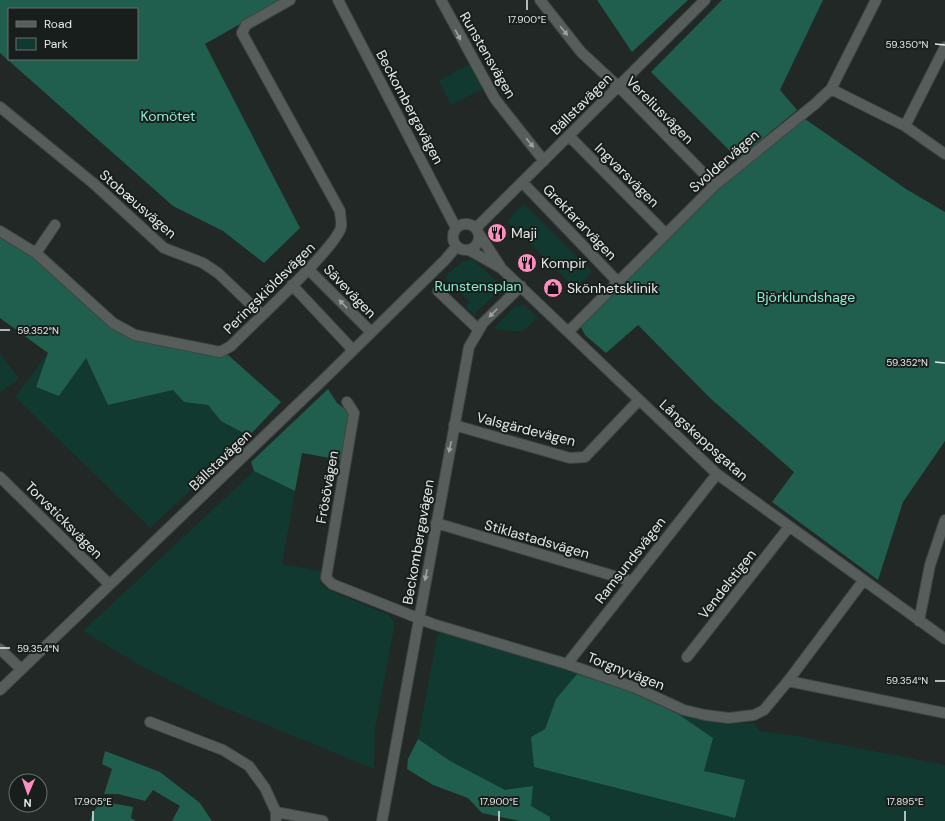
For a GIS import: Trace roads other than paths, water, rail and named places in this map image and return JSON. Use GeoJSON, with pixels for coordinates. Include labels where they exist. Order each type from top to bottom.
{"type":"FeatureCollection","features":[{"type":"Feature","properties":{"kind":"street","name":"Peringskiöldsvägen"},"geometry":{"type":"LineString","coordinates":[[0,232],[36,253],[113,323],[135,335],[220,352],[231,346],[292,286],[335,240],[341,227],[340,211],[242,33],[246,26],[290,0]]}},
{"type":"Feature","properties":{"kind":"street","name":"Beckombergavägen"},"geometry":{"type":"LineString","coordinates":[[338,0],[456,228]]}},
{"type":"Feature","properties":{"kind":"street","name":"Runstensvägen"},"geometry":{"type":"LineString","coordinates":[[441,0],[495,99],[544,161]]}},
{"type":"Feature","properties":{"kind":"street","name":"Vereliusvägen"},"geometry":{"type":"LineString","coordinates":[[540,0],[581,52],[618,87],[715,185]]}},
{"type":"Feature","properties":{"kind":"street","name":"Bällstavägen"},"geometry":{"type":"LineString","coordinates":[[469,250],[477,245],[477,231],[522,182],[705,0]]}},
{"type":"Feature","properties":{"kind":"street","name":"Svoldervägen"},"geometry":{"type":"LineString","coordinates":[[570,331],[617,281],[715,185],[745,159],[815,104],[831,89],[876,0]]}},
{"type":"Feature","properties":{"kind":"street"},"geometry":{"type":"LineString","coordinates":[[905,126],[944,50]]}},
{"type":"Feature","properties":{"kind":"street"},"geometry":{"type":"LineString","coordinates":[[831,89],[905,126],[945,154]]}},
{"type":"Feature","properties":{"kind":"street","name":"Stobæusvägen"},"geometry":{"type":"LineString","coordinates":[[0,107],[93,183],[164,248],[203,263],[218,273],[262,315]]}},
{"type":"Feature","properties":{"kind":"street","name":"Ingvarsvägen"},"geometry":{"type":"LineString","coordinates":[[569,136],[666,234]]}},
{"type":"Feature","properties":{"kind":"street","name":"Grekfararvägen"},"geometry":{"type":"LineString","coordinates":[[522,182],[617,281]]}},
{"type":"Feature","properties":{"kind":"street"},"geometry":{"type":"LineString","coordinates":[[469,250],[456,246],[452,236],[456,228],[465,224],[477,231]]}},
{"type":"Feature","properties":{"kind":"street"},"geometry":{"type":"LineString","coordinates":[[36,253],[55,225]]}},
{"type":"Feature","properties":{"kind":"street","name":"Långskeppsgatan"},"geometry":{"type":"LineString","coordinates":[[477,231],[501,268],[570,331],[639,400],[717,474],[945,639]]}},
{"type":"Feature","properties":{"kind":"street","name":"Bällstavägen"},"geometry":{"type":"LineString","coordinates":[[0,690],[353,350],[445,260],[456,246]]}},
{"type":"Feature","properties":{"kind":"street","name":"Långskeppsgatan"},"geometry":{"type":"LineString","coordinates":[[469,250],[501,268]]}},
{"type":"Feature","properties":{"kind":"street","name":"Sävevägen"},"geometry":{"type":"LineString","coordinates":[[308,268],[371,332]]}},
{"type":"Feature","properties":{"kind":"street"},"geometry":{"type":"LineString","coordinates":[[292,286],[353,350]]}},
{"type":"Feature","properties":{"kind":"street","name":"Beckombergavägen"},"geometry":{"type":"LineString","coordinates":[[382,821],[469,347],[478,329],[520,286]]}},
{"type":"Feature","properties":{"kind":"street"},"geometry":{"type":"LineString","coordinates":[[438,291],[478,329]]}},
{"type":"Feature","properties":{"kind":"street","name":"Valsgärdevägen"},"geometry":{"type":"LineString","coordinates":[[454,425],[570,458],[584,457],[639,400]]}},
{"type":"Feature","properties":{"kind":"street","name":"Frösövägen"},"geometry":{"type":"LineString","coordinates":[[326,578],[354,414],[346,402]]}},
{"type":"Feature","properties":{"kind":"street","name":"Ramsundsvägen"},"geometry":{"type":"LineString","coordinates":[[567,664],[630,581],[717,474]]}},
{"type":"Feature","properties":{"kind":"street","name":"Torvsticksvägen"},"geometry":{"type":"LineString","coordinates":[[0,477],[109,584]]}},
{"type":"Feature","properties":{"kind":"street"},"geometry":{"type":"LineString","coordinates":[[919,621],[930,565],[945,520]]}},
{"type":"Feature","properties":{"kind":"street","name":"Stiklastadsvägen"},"geometry":{"type":"LineString","coordinates":[[436,523],[630,581]]}},
{"type":"Feature","properties":{"kind":"street","name":"Vendelstigen"},"geometry":{"type":"LineString","coordinates":[[687,657],[789,527]]}},
{"type":"Feature","properties":{"kind":"street","name":"Torgnyvägen"},"geometry":{"type":"LineString","coordinates":[[326,578],[332,584],[418,619],[567,664],[636,688],[684,710],[705,716],[730,718],[754,715],[764,710],[788,681],[863,581]]}},
{"type":"Feature","properties":{"kind":"street"},"geometry":{"type":"LineString","coordinates":[[0,649],[21,670]]}},
{"type":"Feature","properties":{"kind":"street"},"geometry":{"type":"LineString","coordinates":[[788,681],[945,713]]}},
{"type":"Feature","properties":{"kind":"street"},"geometry":{"type":"LineString","coordinates":[[150,722],[223,750],[249,766],[265,788],[276,817],[323,821]]}},
{"type":"Feature","properties":{"kind":"place","name":"Maji"},"geometry":{"type":"Point","coordinates":[497,233]}},
{"type":"Feature","properties":{"kind":"place","name":"Kompir"},"geometry":{"type":"Point","coordinates":[527,263]}},
{"type":"Feature","properties":{"kind":"place","name":"Skönhetsklinik"},"geometry":{"type":"Point","coordinates":[553,288]}},
{"type":"Feature","properties":{"kind":"park label","name":"Komötet"},"geometry":{"type":"Point","coordinates":[168,116]}},
{"type":"Feature","properties":{"kind":"park label","name":"Runstensplan"},"geometry":{"type":"Point","coordinates":[478,286]}},
{"type":"Feature","properties":{"kind":"park label","name":"Björklundshage"},"geometry":{"type":"Point","coordinates":[806,297]}}]}
